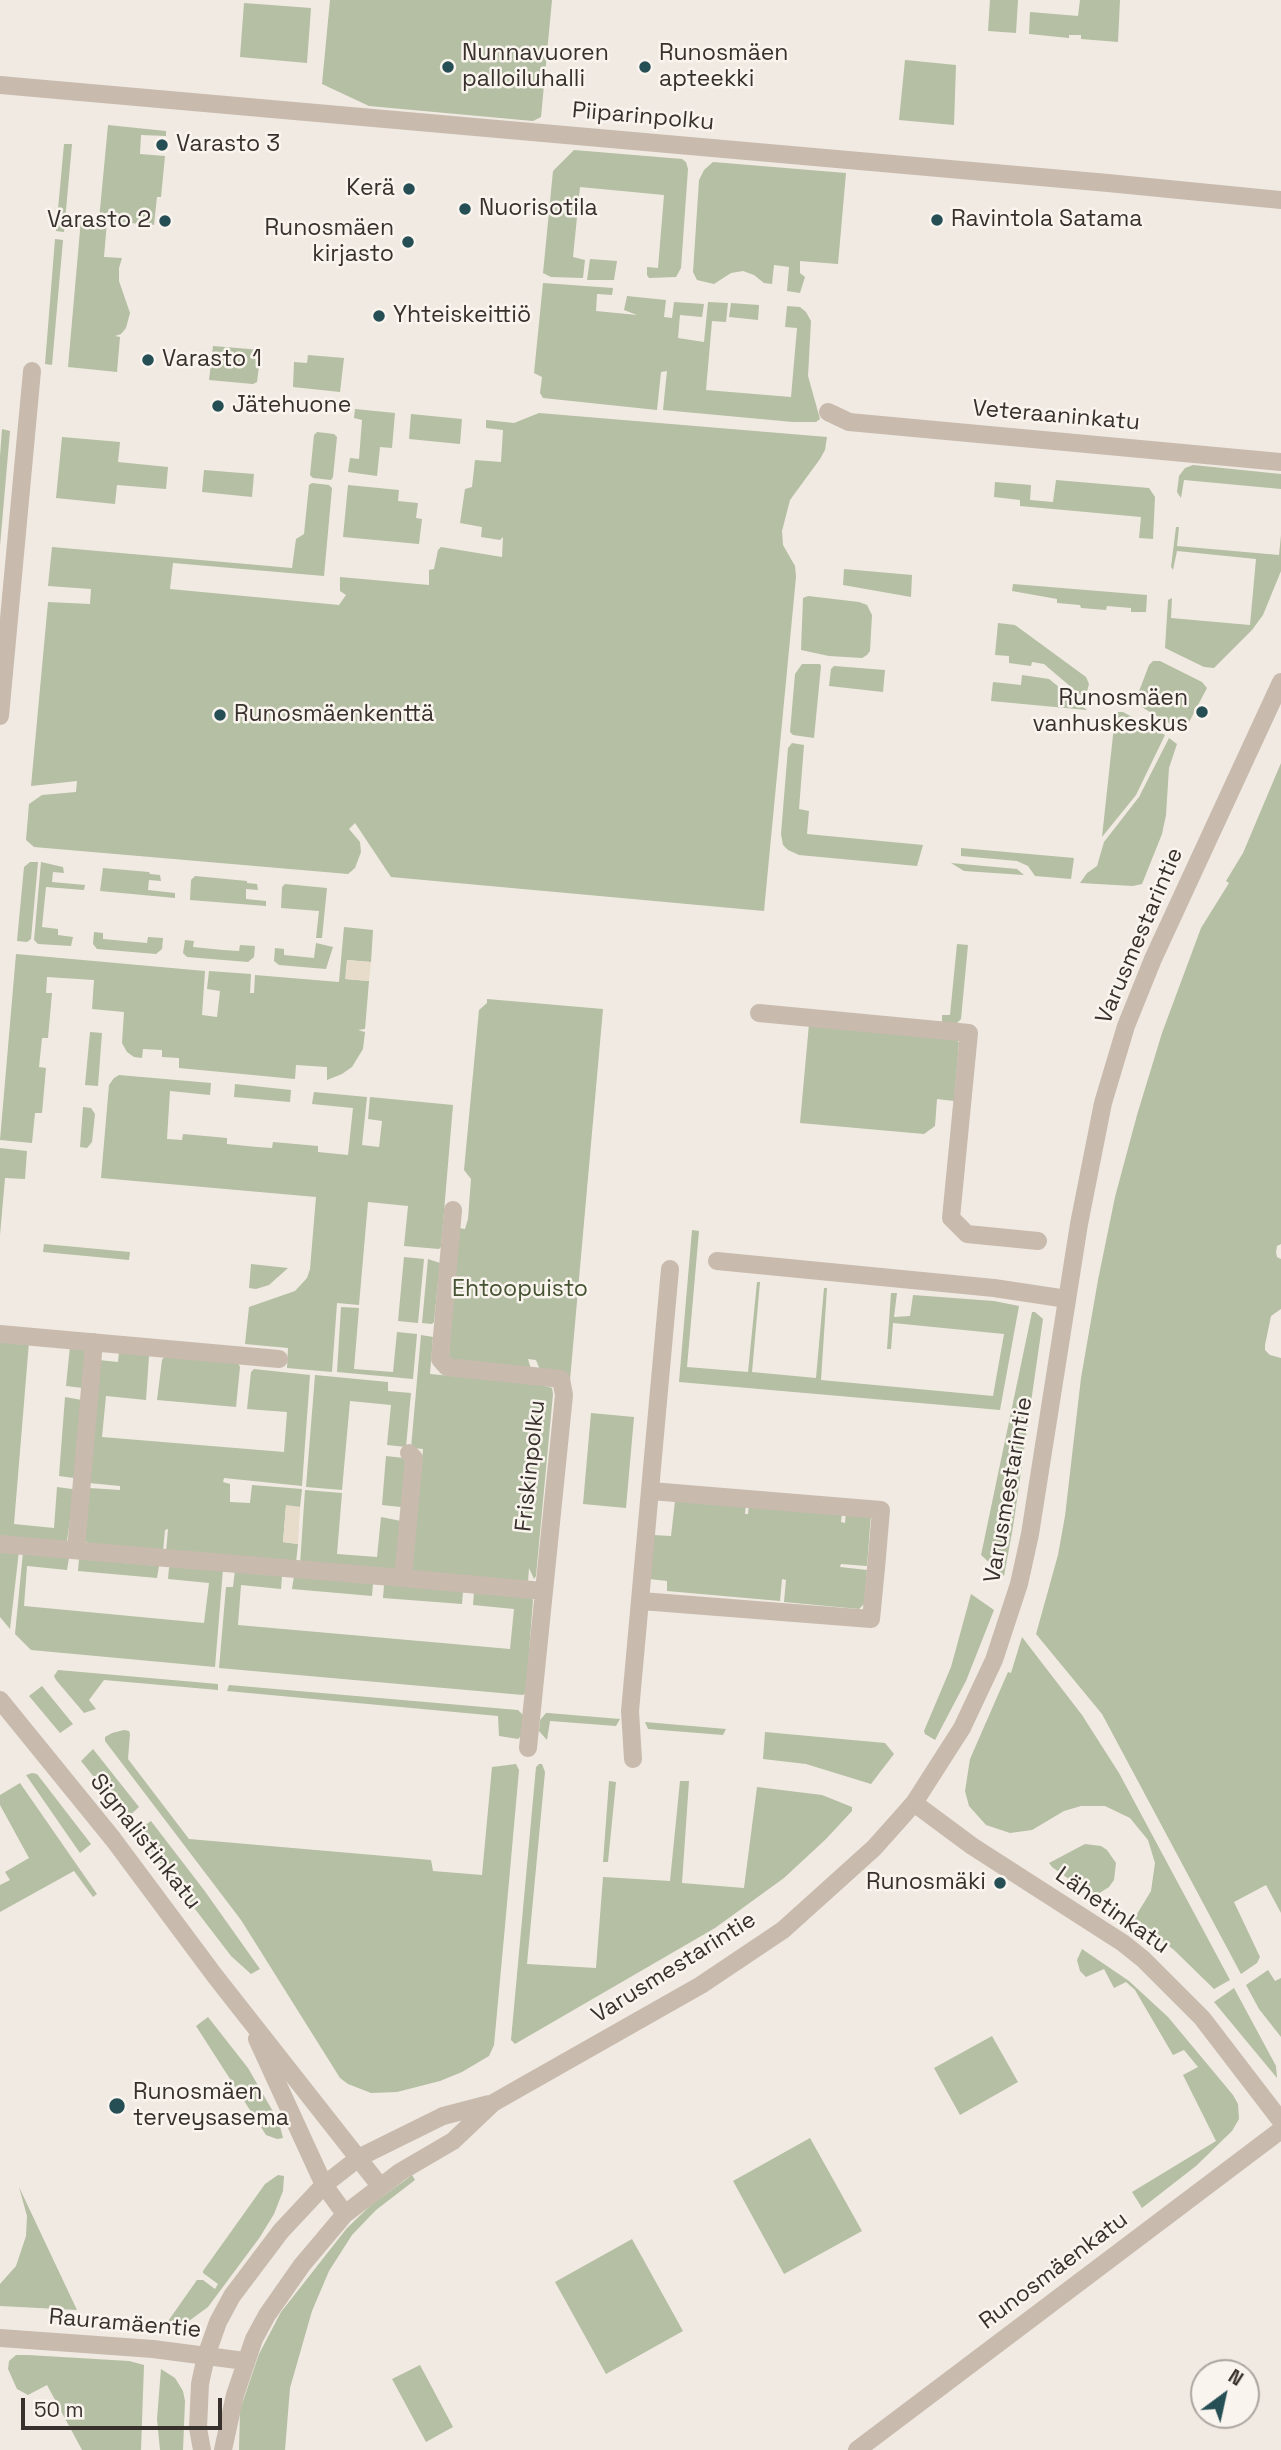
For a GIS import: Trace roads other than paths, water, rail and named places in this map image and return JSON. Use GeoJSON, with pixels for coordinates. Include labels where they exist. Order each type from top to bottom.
{"type":"FeatureCollection","features":[{"type":"Feature","properties":{"kind":"street","name":"Piiparinpolku"},"geometry":{"type":"LineString","coordinates":[[0,85],[1095,182],[1281,201]]}},
{"type":"Feature","properties":{"kind":"street"},"geometry":{"type":"LineString","coordinates":[[0,705],[32,372]]}},
{"type":"Feature","properties":{"kind":"street","name":"Veteraaninkatu"},"geometry":{"type":"LineString","coordinates":[[828,412],[849,422],[1281,462]]}},
{"type":"Feature","properties":{"kind":"street","name":"Varusmestarintie"},"geometry":{"type":"LineString","coordinates":[[223,2450],[245,2361],[267,2315],[302,2265],[345,2214],[380,2186],[453,2141],[493,2103],[701,1985],[783,1930],[874,1848],[914,1802],[962,1728],[1005,1630],[1030,1534],[1079,1224],[1103,1103],[1126,1026],[1157,948],[1281,682]]}},
{"type":"Feature","properties":{"kind":"street"},"geometry":{"type":"LineString","coordinates":[[759,1013],[969,1033],[951,1218],[967,1234],[1038,1241]]}},
{"type":"Feature","properties":{"kind":"street","name":"Friskinpolku"},"geometry":{"type":"LineString","coordinates":[[453,1210],[440,1359],[447,1367],[561,1379],[564,1395],[528,1748]]}},
{"type":"Feature","properties":{"kind":"street"},"geometry":{"type":"LineString","coordinates":[[717,1261],[994,1288],[1067,1299]]}},
{"type":"Feature","properties":{"kind":"street"},"geometry":{"type":"LineString","coordinates":[[633,1759],[631,1711],[670,1269]]}},
{"type":"Feature","properties":{"kind":"street"},"geometry":{"type":"LineString","coordinates":[[0,1334],[279,1359]]}},
{"type":"Feature","properties":{"kind":"street"},"geometry":{"type":"LineString","coordinates":[[76,1550],[93,1342]]}},
{"type":"Feature","properties":{"kind":"street"},"geometry":{"type":"LineString","coordinates":[[403,1578],[414,1458],[409,1453]]}},
{"type":"Feature","properties":{"kind":"street"},"geometry":{"type":"LineString","coordinates":[[641,1601],[871,1619],[876,1568],[881,1510],[651,1491]]}},
{"type":"Feature","properties":{"kind":"street"},"geometry":{"type":"LineString","coordinates":[[0,1544],[543,1591]]}},
{"type":"Feature","properties":{"kind":"street","name":"Signalistinkatu"},"geometry":{"type":"LineString","coordinates":[[0,1700],[113,1839],[247,2017],[380,2186]]}},
{"type":"Feature","properties":{"kind":"street","name":"Lähetinkatu"},"geometry":{"type":"LineString","coordinates":[[914,1802],[972,1846],[1123,1943],[1143,1959],[1202,2018],[1281,2121]]}},
{"type":"Feature","properties":{"kind":"street","name":"Signalistinkatu"},"geometry":{"type":"LineString","coordinates":[[247,2017],[324,2185],[345,2214]]}},
{"type":"Feature","properties":{"kind":"street","name":"Varusmestarintie"},"geometry":{"type":"LineString","coordinates":[[202,2450],[198,2428],[200,2384],[218,2322],[232,2296],[281,2231],[324,2185],[360,2158],[443,2116],[493,2103]]}},
{"type":"Feature","properties":{"kind":"street","name":"Runosmäenkatu"},"geometry":{"type":"LineString","coordinates":[[857,2450],[1281,2130]]}},
{"type":"Feature","properties":{"kind":"street","name":"Rauramäentie"},"geometry":{"type":"LineString","coordinates":[[0,2338],[153,2349],[245,2361]]}},
{"type":"Feature","properties":{"kind":"place","name":"Nunnavuoren palloiluhalli"},"geometry":{"type":"Point","coordinates":[448,67]}},
{"type":"Feature","properties":{"kind":"place","name":"Runosmäen apteekki"},"geometry":{"type":"Point","coordinates":[645,67]}},
{"type":"Feature","properties":{"kind":"place","name":"Varasto 3"},"geometry":{"type":"Point","coordinates":[162,145]}},
{"type":"Feature","properties":{"kind":"place","name":"Kerä"},"geometry":{"type":"Point","coordinates":[409,189]}},
{"type":"Feature","properties":{"kind":"place","name":"Nuorisotila"},"geometry":{"type":"Point","coordinates":[465,209]}},
{"type":"Feature","properties":{"kind":"place","name":"Ravintola Satama"},"geometry":{"type":"Point","coordinates":[937,220]}},
{"type":"Feature","properties":{"kind":"place","name":"Varasto 2"},"geometry":{"type":"Point","coordinates":[165,221]}},
{"type":"Feature","properties":{"kind":"place","name":"Runosmäen kirjasto"},"geometry":{"type":"Point","coordinates":[408,242]}},
{"type":"Feature","properties":{"kind":"place","name":"Yhteiskeittiö"},"geometry":{"type":"Point","coordinates":[379,316]}},
{"type":"Feature","properties":{"kind":"place","name":"Varasto 1"},"geometry":{"type":"Point","coordinates":[148,360]}},
{"type":"Feature","properties":{"kind":"place","name":"Jätehuone"},"geometry":{"type":"Point","coordinates":[218,406]}},
{"type":"Feature","properties":{"kind":"place","name":"Runosmäen vanhuskeskus"},"geometry":{"type":"Point","coordinates":[1202,712]}},
{"type":"Feature","properties":{"kind":"place","name":"Runosmäenkenttä"},"geometry":{"type":"Point","coordinates":[220,715]}},
{"type":"Feature","properties":{"kind":"place","name":"Runosmäki"},"geometry":{"type":"Point","coordinates":[1000,1883]}},
{"type":"Feature","properties":{"kind":"place","name":"Runosmäen terveysasema"},"geometry":{"type":"Point","coordinates":[117,2106]}},
{"type":"Feature","properties":{"kind":"park label","name":"Ehtoopuisto"},"geometry":{"type":"Point","coordinates":[520,1290]}}]}
